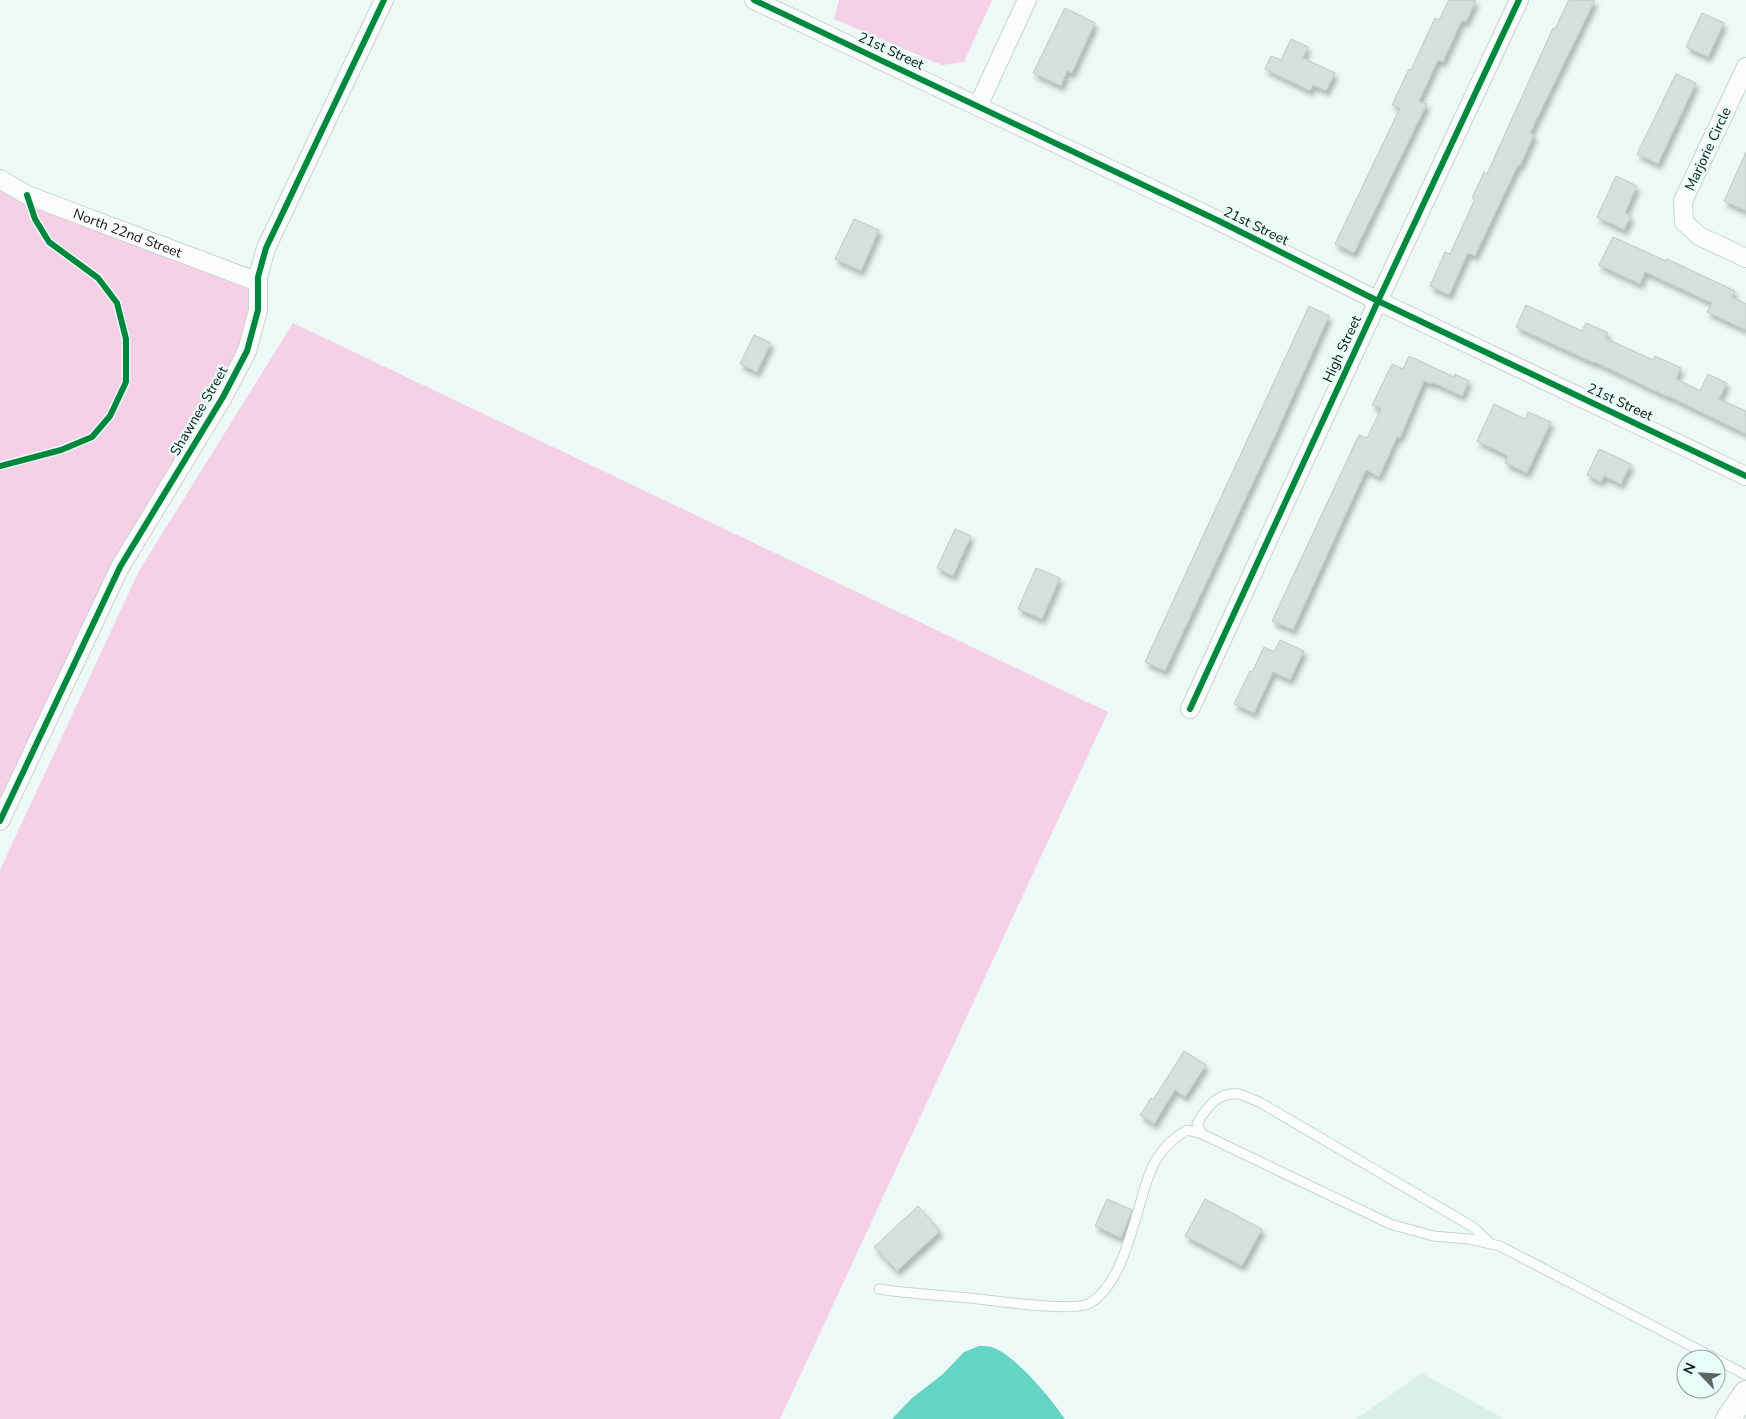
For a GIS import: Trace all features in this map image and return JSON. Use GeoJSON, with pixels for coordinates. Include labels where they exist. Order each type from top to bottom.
{"type":"FeatureCollection","features":[{"type":"Feature","properties":{"kind":"main road"},"geometry":{"type":"LineString","coordinates":[[1728,1419],[1746,1393]]}},
{"type":"Feature","properties":{"kind":"street","name":"Shawnee Street"},"geometry":{"type":"LineString","coordinates":[[0,821],[120,567],[224,397],[247,350],[258,310],[258,282],[266,248],[384,0]]}},
{"type":"Feature","properties":{"kind":"street","name":"21st Street"},"geometry":{"type":"LineString","coordinates":[[754,0],[1220,221],[1378,301],[1746,476]]}},
{"type":"Feature","properties":{"kind":"street"},"geometry":{"type":"LineString","coordinates":[[978,106],[1027,0]]}},
{"type":"Feature","properties":{"kind":"street","name":"High Street"},"geometry":{"type":"LineString","coordinates":[[1190,708],[1519,0]]}},
{"type":"Feature","properties":{"kind":"street","name":"Marjorie Circle"},"geometry":{"type":"LineString","coordinates":[[1746,67],[1683,201],[1684,222],[1699,236],[1746,258]]}},
{"type":"Feature","properties":{"kind":"street","name":"North 22nd Street"},"geometry":{"type":"LineString","coordinates":[[0,179],[27,195],[258,282]]}},
{"type":"Feature","properties":{"kind":"lane"},"geometry":{"type":"LineString","coordinates":[[1202,1134],[1197,1124],[1206,1108],[1226,1094],[1240,1094],[1261,1103],[1474,1227],[1490,1243]]}},
{"type":"Feature","properties":{"kind":"lane"},"geometry":{"type":"LineString","coordinates":[[880,1289],[911,1294],[1038,1305],[1088,1305],[1099,1297],[1110,1284],[1118,1267],[1128,1243],[1147,1177],[1158,1155],[1172,1139],[1187,1130],[1202,1134],[1390,1224],[1433,1236],[1469,1239],[1500,1246],[1697,1349]]}},
{"type":"Feature","properties":{"kind":"lane"},"geometry":{"type":"LineString","coordinates":[[1726,1364],[1746,1375]]}},
{"type":"Feature","properties":{"kind":"shaded area"},"geometry":{"type":"Polygon","coordinates":[[[839,0],[992,0],[964,62],[942,65],[834,19],[839,0]]]}},
{"type":"Feature","properties":{"kind":"shaded area"},"geometry":{"type":"Polygon","coordinates":[[[0,179],[258,282],[247,351],[120,567],[0,821],[0,179]]]}},
{"type":"Feature","properties":{"kind":"shaded area"},"geometry":{"type":"Polygon","coordinates":[[[293,323],[1108,712],[780,1419],[0,1419],[0,870],[139,571],[293,323]]]}},
{"type":"Feature","properties":{"kind":"shaded area"},"geometry":{"type":"Polygon","coordinates":[[[979,1346],[994,1348],[1013,1360],[1042,1390],[1065,1419],[892,1419],[912,1398],[943,1374],[964,1352],[979,1346]]]}},
{"type":"Feature","properties":{"kind":"shaded area"},"geometry":{"type":"Polygon","coordinates":[[[1422,1373],[1504,1419],[1356,1419],[1422,1373]]]}},
{"type":"Feature","properties":{"kind":"building"},"geometry":{"type":"Polygon","coordinates":[[[1449,0],[1476,0],[1466,22],[1462,20],[1443,62],[1438,60],[1419,101],[1427,104],[1354,253],[1335,244],[1400,108],[1392,105],[1409,69],[1411,70],[1435,18],[1439,20],[1449,0]]]}},
{"type":"Feature","properties":{"kind":"building"},"geometry":{"type":"Polygon","coordinates":[[[1569,0],[1595,0],[1530,133],[1534,135],[1520,166],[1518,165],[1475,256],[1468,253],[1449,295],[1430,286],[1445,252],[1450,254],[1475,199],[1472,198],[1484,172],[1487,174],[1553,28],[1555,29],[1569,0]]]}},
{"type":"Feature","properties":{"kind":"building"},"geometry":{"type":"Polygon","coordinates":[[[1065,8],[1095,23],[1072,73],[1067,71],[1061,86],[1033,73],[1065,8]]]}},
{"type":"Feature","properties":{"kind":"building"},"geometry":{"type":"Polygon","coordinates":[[[1702,13],[1724,23],[1708,57],[1686,47],[1702,13]]]}},
{"type":"Feature","properties":{"kind":"building"},"geometry":{"type":"Polygon","coordinates":[[[1291,39],[1308,47],[1303,58],[1335,73],[1326,91],[1313,85],[1310,91],[1265,69],[1271,56],[1281,60],[1291,39]]]}},
{"type":"Feature","properties":{"kind":"building"},"geometry":{"type":"Polygon","coordinates":[[[1676,74],[1696,83],[1658,164],[1637,154],[1676,74]]]}},
{"type":"Feature","properties":{"kind":"building"},"geometry":{"type":"Polygon","coordinates":[[[1746,152],[1746,211],[1724,201],[1746,152]]]}},
{"type":"Feature","properties":{"kind":"building"},"geometry":{"type":"Polygon","coordinates":[[[1616,176],[1637,186],[1625,213],[1631,216],[1624,230],[1597,217],[1616,176]]]}},
{"type":"Feature","properties":{"kind":"building"},"geometry":{"type":"Polygon","coordinates":[[[854,219],[879,230],[861,271],[835,259],[854,219]]]}},
{"type":"Feature","properties":{"kind":"building"},"geometry":{"type":"Polygon","coordinates":[[[1613,237],[1666,261],[1667,259],[1735,291],[1732,297],[1746,304],[1746,330],[1707,312],[1712,303],[1645,272],[1640,284],[1599,265],[1613,237]]]}},
{"type":"Feature","properties":{"kind":"building"},"geometry":{"type":"Polygon","coordinates":[[[1526,305],[1582,331],[1586,323],[1608,333],[1605,338],[1653,360],[1655,356],[1681,368],[1676,379],[1700,391],[1708,374],[1727,383],[1719,399],[1746,411],[1746,434],[1595,362],[1516,327],[1526,305]]]}},
{"type":"Feature","properties":{"kind":"building"},"geometry":{"type":"Polygon","coordinates":[[[1309,306],[1329,316],[1165,671],[1145,662],[1309,306]]]}},
{"type":"Feature","properties":{"kind":"building"},"geometry":{"type":"Polygon","coordinates":[[[754,335],[771,343],[757,372],[740,364],[754,335]]]}},
{"type":"Feature","properties":{"kind":"building"},"geometry":{"type":"Polygon","coordinates":[[[1409,356],[1454,377],[1455,374],[1469,381],[1462,396],[1432,382],[1432,384],[1424,381],[1400,438],[1397,437],[1379,477],[1366,470],[1293,630],[1272,621],[1359,435],[1367,438],[1381,409],[1372,405],[1392,364],[1403,369],[1409,356]]]}},
{"type":"Feature","properties":{"kind":"building"},"geometry":{"type":"Polygon","coordinates":[[[1494,404],[1525,419],[1528,412],[1551,422],[1527,473],[1505,463],[1508,456],[1477,441],[1494,404]]]}},
{"type":"Feature","properties":{"kind":"building"},"geometry":{"type":"Polygon","coordinates":[[[1599,449],[1631,464],[1621,484],[1604,476],[1601,482],[1587,475],[1599,449]]]}},
{"type":"Feature","properties":{"kind":"building"},"geometry":{"type":"Polygon","coordinates":[[[955,529],[971,536],[953,576],[937,568],[955,529]]]}},
{"type":"Feature","properties":{"kind":"building"},"geometry":{"type":"Polygon","coordinates":[[[1036,568],[1060,578],[1042,619],[1018,609],[1036,568]]]}},
{"type":"Feature","properties":{"kind":"building"},"geometry":{"type":"Polygon","coordinates":[[[1280,640],[1304,651],[1290,680],[1273,672],[1254,713],[1234,704],[1264,647],[1274,652],[1280,640]]]}},
{"type":"Feature","properties":{"kind":"building"},"geometry":{"type":"Polygon","coordinates":[[[1184,1051],[1206,1065],[1185,1097],[1175,1090],[1154,1124],[1140,1115],[1151,1098],[1153,1100],[1184,1051]]]}},
{"type":"Feature","properties":{"kind":"building"},"geometry":{"type":"Polygon","coordinates":[[[1107,1199],[1132,1210],[1121,1238],[1095,1226],[1107,1199]]]}},
{"type":"Feature","properties":{"kind":"building"},"geometry":{"type":"Polygon","coordinates":[[[1205,1199],[1262,1229],[1242,1266],[1185,1236],[1205,1199]]]}},
{"type":"Feature","properties":{"kind":"building"},"geometry":{"type":"Polygon","coordinates":[[[918,1206],[940,1231],[897,1271],[874,1247],[918,1206]]]}},
{"type":"Feature","properties":{"kind":"cycle path"},"geometry":{"type":"LineString","coordinates":[[0,821],[120,567],[223,397],[247,351],[258,310],[258,277],[266,248],[384,0]]}},
{"type":"Feature","properties":{"kind":"cycle path"},"geometry":{"type":"LineString","coordinates":[[754,0],[1219,221],[1378,301],[1746,476]]}},
{"type":"Feature","properties":{"kind":"cycle path"},"geometry":{"type":"LineString","coordinates":[[1190,709],[1519,0]]}},
{"type":"Feature","properties":{"kind":"cycle path"},"geometry":{"type":"LineString","coordinates":[[0,466],[61,450],[92,437],[110,416],[126,382],[126,339],[117,303],[98,278],[49,242],[35,219],[27,195]]}}]}
